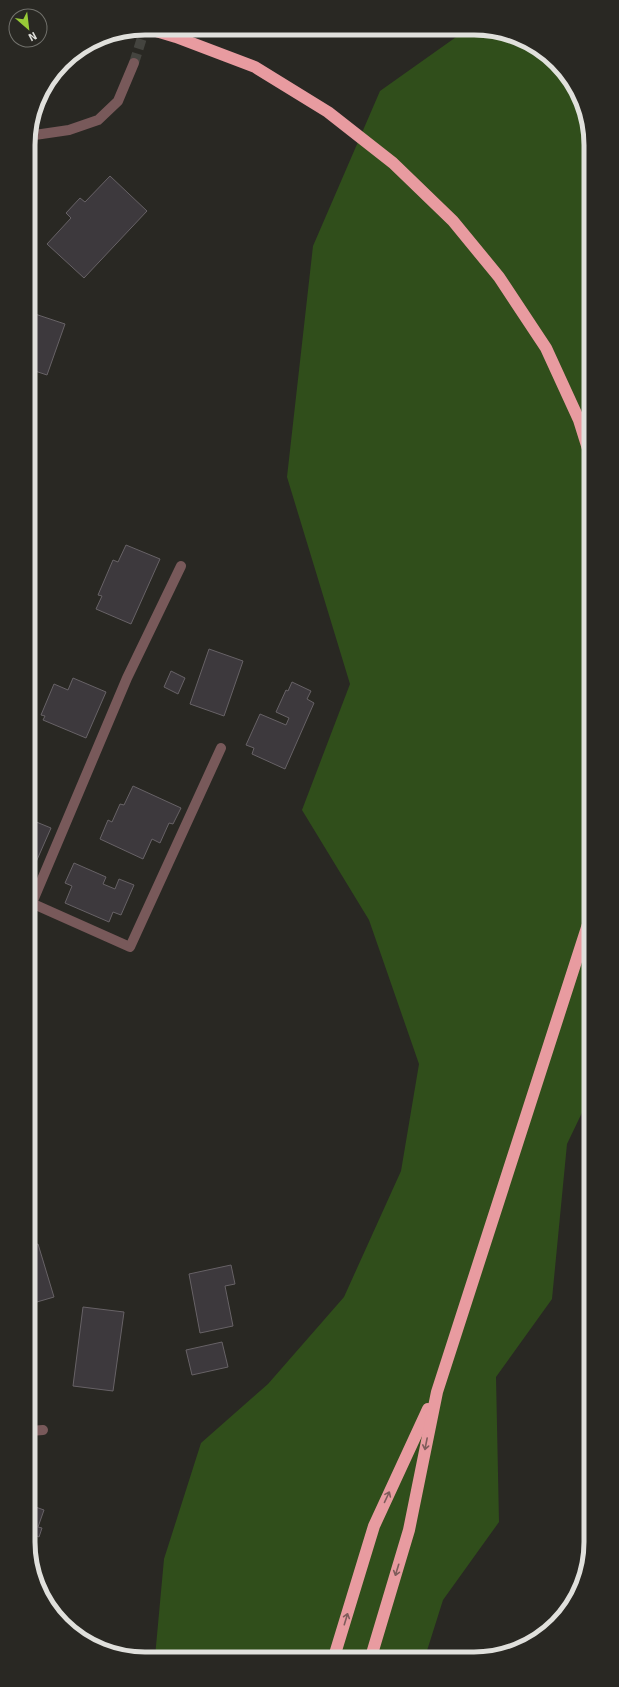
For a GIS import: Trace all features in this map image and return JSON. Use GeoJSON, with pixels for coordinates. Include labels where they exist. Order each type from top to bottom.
{"type":"FeatureCollection","features":[{"type":"Feature","properties":{"kind":"highway"},"geometry":{"type":"LineString","coordinates":[[169,35],[254,67],[328,112],[393,164],[453,221],[499,277],[546,348],[579,420],[584,436]]}},
{"type":"Feature","properties":{"kind":"highway"},"geometry":{"type":"LineString","coordinates":[[372,1652],[409,1530],[437,1392],[584,937]]}},
{"type":"Feature","properties":{"kind":"highway"},"geometry":{"type":"LineString","coordinates":[[336,1652],[374,1526],[437,1392]]}},
{"type":"Feature","properties":{"kind":"street"},"geometry":{"type":"LineString","coordinates":[[35,135],[70,130],[98,120],[118,101],[134,63]]}},
{"type":"Feature","properties":{"kind":"street"},"geometry":{"type":"LineString","coordinates":[[35,894],[127,678],[181,566]]}},
{"type":"Feature","properties":{"kind":"street"},"geometry":{"type":"LineString","coordinates":[[35,905],[130,947],[221,748]]}},
{"type":"Feature","properties":{"kind":"street"},"geometry":{"type":"LineString","coordinates":[[35,1431],[43,1430]]}},
{"type":"Feature","properties":{"kind":"green space"},"geometry":{"type":"Polygon","coordinates":[[[459,35],[496,37],[516,43],[541,58],[552,67],[573,96],[582,123],[584,138],[584,1109],[567,1144],[552,1299],[496,1377],[499,1522],[443,1600],[427,1652],[155,1652],[164,1559],[201,1443],[268,1384],[344,1297],[401,1171],[419,1064],[369,920],[302,810],[350,684],[287,477],[313,246],[380,91],[459,35]]]}},
{"type":"Feature","properties":{"kind":"building"},"geometry":{"type":"Polygon","coordinates":[[[110,176],[147,211],[84,278],[47,244],[71,218],[66,213],[80,198],[85,202],[110,176]]]}},
{"type":"Feature","properties":{"kind":"building"},"geometry":{"type":"Polygon","coordinates":[[[35,314],[65,324],[47,375],[35,371],[35,314]]]}},
{"type":"Feature","properties":{"kind":"building"},"geometry":{"type":"Polygon","coordinates":[[[126,545],[160,559],[131,624],[96,609],[102,596],[98,595],[113,560],[118,562],[126,545]]]}},
{"type":"Feature","properties":{"kind":"building"},"geometry":{"type":"Polygon","coordinates":[[[209,649],[243,661],[224,716],[190,704],[209,649]]]}},
{"type":"Feature","properties":{"kind":"building"},"geometry":{"type":"Polygon","coordinates":[[[171,671],[185,678],[178,694],[164,687],[171,671]]]}},
{"type":"Feature","properties":{"kind":"building"},"geometry":{"type":"Polygon","coordinates":[[[73,678],[106,692],[86,738],[43,720],[45,716],[41,715],[54,684],[68,690],[73,678]]]}},
{"type":"Feature","properties":{"kind":"building"},"geometry":{"type":"Polygon","coordinates":[[[292,682],[311,691],[307,699],[314,703],[285,769],[252,754],[254,748],[246,745],[260,714],[286,725],[289,718],[276,712],[286,690],[288,691],[292,682]]]}},
{"type":"Feature","properties":{"kind":"building"},"geometry":{"type":"Polygon","coordinates":[[[133,786],[181,808],[173,824],[169,823],[160,843],[152,839],[143,859],[100,839],[108,820],[112,822],[120,804],[124,805],[133,786]]]}},
{"type":"Feature","properties":{"kind":"building"},"geometry":{"type":"Polygon","coordinates":[[[35,821],[51,828],[35,864],[35,821]]]}},
{"type":"Feature","properties":{"kind":"building"},"geometry":{"type":"Polygon","coordinates":[[[74,863],[106,877],[103,884],[115,889],[119,879],[134,885],[121,915],[113,912],[109,922],[65,903],[72,886],[65,883],[74,863]]]}},
{"type":"Feature","properties":{"kind":"building"},"geometry":{"type":"Polygon","coordinates":[[[38,1244],[54,1297],[35,1303],[35,1245],[38,1244]]]}},
{"type":"Feature","properties":{"kind":"building"},"geometry":{"type":"Polygon","coordinates":[[[231,1265],[235,1284],[225,1286],[233,1326],[200,1333],[189,1274],[231,1265]]]}},
{"type":"Feature","properties":{"kind":"building"},"geometry":{"type":"Polygon","coordinates":[[[83,1307],[124,1312],[113,1391],[73,1386],[83,1307]]]}},
{"type":"Feature","properties":{"kind":"building"},"geometry":{"type":"Polygon","coordinates":[[[222,1342],[228,1367],[192,1375],[186,1350],[222,1342]]]}},
{"type":"Feature","properties":{"kind":"building"},"geometry":{"type":"Polygon","coordinates":[[[35,1507],[44,1510],[38,1527],[42,1528],[39,1537],[35,1535],[35,1507]]]}},
{"type":"Feature","properties":{"kind":"tunnel"},"geometry":{"type":"LineString","coordinates":[[134,63],[143,35]]}}]}
